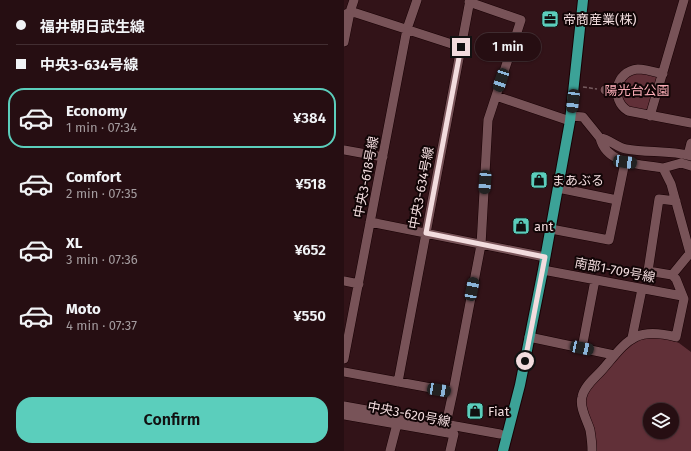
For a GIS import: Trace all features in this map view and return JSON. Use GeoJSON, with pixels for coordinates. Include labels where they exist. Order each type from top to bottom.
{"type":"FeatureCollection","features":[{"type":"Feature","properties":{"kind":"main road"},"geometry":{"type":"LineString","coordinates":[[503,451],[520,385],[571,119],[583,0]]}},
{"type":"Feature","properties":{"kind":"street"},"geometry":{"type":"LineString","coordinates":[[344,42],[347,13],[354,0]]}},
{"type":"Feature","properties":{"kind":"street","name":"中央3-618号線"},"geometry":{"type":"LineString","coordinates":[[344,359],[407,29],[417,0]]}},
{"type":"Feature","properties":{"kind":"street"},"geometry":{"type":"LineString","coordinates":[[650,116],[684,0]]}},
{"type":"Feature","properties":{"kind":"street"},"geometry":{"type":"LineString","coordinates":[[446,424],[481,245],[488,120],[521,20],[470,1]]}},
{"type":"Feature","properties":{"kind":"street","name":"中央3-634号線"},"geometry":{"type":"LineString","coordinates":[[398,382],[470,1]]}},
{"type":"Feature","properties":{"kind":"street"},"geometry":{"type":"LineString","coordinates":[[347,13],[407,29],[461,47]]}},
{"type":"Feature","properties":{"kind":"street"},"geometry":{"type":"LineString","coordinates":[[663,74],[637,69],[623,76],[620,80],[617,92],[617,96],[623,108],[628,111],[650,116],[691,123]]}},
{"type":"Feature","properties":{"kind":"street"},"geometry":{"type":"LineString","coordinates":[[605,90],[617,92]]}},
{"type":"Feature","properties":{"kind":"street"},"geometry":{"type":"LineString","coordinates":[[496,96],[571,119],[583,118],[600,138],[602,146],[612,156],[625,162],[664,168],[680,163],[691,166]]}},
{"type":"Feature","properties":{"kind":"street"},"geometry":{"type":"LineString","coordinates":[[600,138],[608,139],[623,148],[653,152],[677,152],[689,155],[691,144]]}},
{"type":"Feature","properties":{"kind":"street"},"geometry":{"type":"LineString","coordinates":[[344,150],[383,157]]}},
{"type":"Feature","properties":{"kind":"street"},"geometry":{"type":"LineString","coordinates":[[551,229],[610,240],[625,162]]}},
{"type":"Feature","properties":{"kind":"street"},"geometry":{"type":"LineString","coordinates":[[664,168],[671,184],[690,253],[672,275]]}},
{"type":"Feature","properties":{"kind":"street"},"geometry":{"type":"LineString","coordinates":[[558,188],[617,200]]}},
{"type":"Feature","properties":{"kind":"street"},"geometry":{"type":"LineString","coordinates":[[592,451],[590,429],[581,398],[584,391],[614,355],[632,338],[640,335],[659,333],[676,337],[684,299],[676,279],[672,275],[648,270],[659,199],[676,201]]}},
{"type":"Feature","properties":{"kind":"street"},"geometry":{"type":"LineString","coordinates":[[370,222],[545,257]]}},
{"type":"Feature","properties":{"kind":"street","name":"南部1-709号線"},"geometry":{"type":"LineString","coordinates":[[543,270],[682,296]]}},
{"type":"Feature","properties":{"kind":"street"},"geometry":{"type":"LineString","coordinates":[[582,348],[596,280]]}},
{"type":"Feature","properties":{"kind":"street"},"geometry":{"type":"LineString","coordinates":[[344,281],[359,284]]}},
{"type":"Feature","properties":{"kind":"street"},"geometry":{"type":"LineString","coordinates":[[632,338],[642,289]]}},
{"type":"Feature","properties":{"kind":"street"},"geometry":{"type":"LineString","coordinates":[[529,337],[614,355]]}},
{"type":"Feature","properties":{"kind":"street"},"geometry":{"type":"LineString","coordinates":[[344,372],[453,392]]}},
{"type":"Feature","properties":{"kind":"street"},"geometry":{"type":"LineString","coordinates":[[344,406],[500,434]]}},
{"type":"Feature","properties":{"kind":"street","name":"中央3-620号線"},"geometry":{"type":"LineString","coordinates":[[344,415],[454,434],[450,451]]}},
{"type":"Feature","properties":{"kind":"street"},"geometry":{"type":"LineString","coordinates":[[390,451],[396,424]]}},
{"type":"Feature","properties":{"kind":"path"},"geometry":{"type":"LineString","coordinates":[[582,87],[605,90]]}},
{"type":"Feature","properties":{"kind":"green space","name":"陽光台公園"},"geometry":{"type":"Polygon","coordinates":[[[637,72],[655,76],[657,79],[648,110],[629,108],[622,101],[620,87],[626,77],[637,72]]]}},
{"type":"Feature","properties":{"kind":"green space"},"geometry":{"type":"Polygon","coordinates":[[[658,336],[679,343],[691,352],[691,451],[597,451],[593,427],[585,403],[587,394],[600,377],[626,350],[639,339],[658,336]]]}},
{"type":"Feature","properties":{"kind":"place","name":"帝商産業(株)"},"geometry":{"type":"Point","coordinates":[550,19]}},
{"type":"Feature","properties":{"kind":"place","name":"まあぶる"},"geometry":{"type":"Point","coordinates":[539,180]}},
{"type":"Feature","properties":{"kind":"place","name":"ant"},"geometry":{"type":"Point","coordinates":[521,226]}},
{"type":"Feature","properties":{"kind":"place","name":"Fiat"},"geometry":{"type":"Point","coordinates":[475,411]}},
{"type":"Feature","properties":{"kind":"route"},"geometry":{"type":"LineString","coordinates":[[461,47],[426,233],[545,257],[525,361]]}}]}
